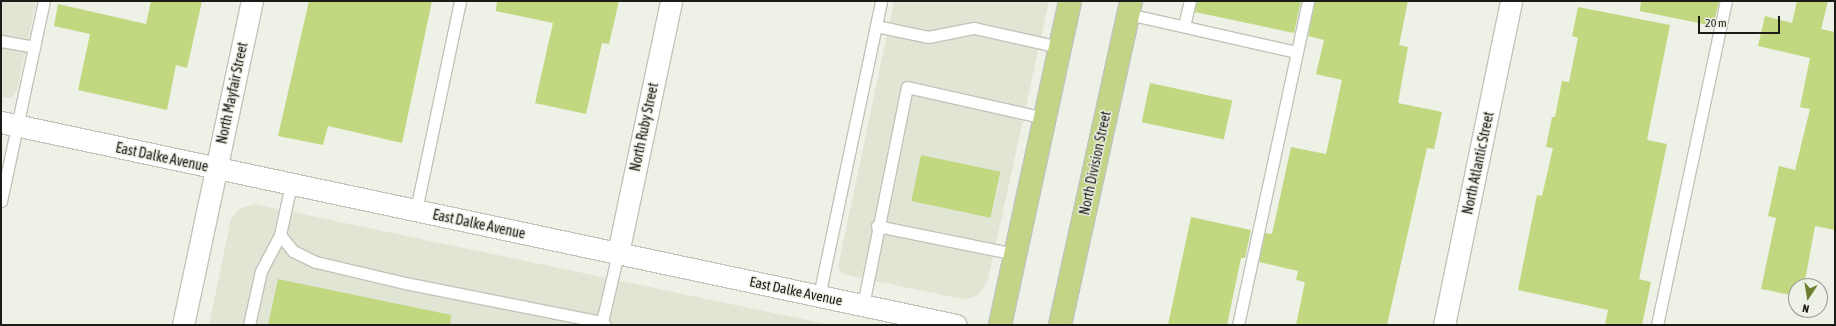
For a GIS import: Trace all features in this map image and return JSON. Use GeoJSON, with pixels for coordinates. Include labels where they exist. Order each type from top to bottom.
{"type":"FeatureCollection","features":[{"type":"Feature","properties":{"kind":"main road"},"geometry":{"type":"LineString","coordinates":[[1000,325],[1070,1]]}},
{"type":"Feature","properties":{"kind":"main road","name":"North Division Street"},"geometry":{"type":"LineString","coordinates":[[1060,325],[1129,7]]}},
{"type":"Feature","properties":{"kind":"street","name":"North Mayfair Street"},"geometry":{"type":"LineString","coordinates":[[183,325],[252,1]]}},
{"type":"Feature","properties":{"kind":"street","name":"North Ruby Street"},"geometry":{"type":"LineString","coordinates":[[618,253],[671,1]]}},
{"type":"Feature","properties":{"kind":"street","name":"North Atlantic Street"},"geometry":{"type":"LineString","coordinates":[[1444,325],[1511,1]]}},
{"type":"Feature","properties":{"kind":"street","name":"East Dalke Avenue"},"geometry":{"type":"LineString","coordinates":[[10,124],[956,325]]}},
{"type":"Feature","properties":{"kind":"lane"},"geometry":{"type":"LineString","coordinates":[[1,201],[10,124],[34,47],[44,1]]}},
{"type":"Feature","properties":{"kind":"lane"},"geometry":{"type":"LineString","coordinates":[[416,210],[460,1]]}},
{"type":"Feature","properties":{"kind":"lane"},"geometry":{"type":"LineString","coordinates":[[819,296],[881,1]]}},
{"type":"Feature","properties":{"kind":"lane"},"geometry":{"type":"LineString","coordinates":[[1184,26],[1190,1]]}},
{"type":"Feature","properties":{"kind":"lane"},"geometry":{"type":"LineString","coordinates":[[1238,325],[1308,1]]}},
{"type":"Feature","properties":{"kind":"lane"},"geometry":{"type":"LineString","coordinates":[[1657,325],[1726,1]]}},
{"type":"Feature","properties":{"kind":"lane"},"geometry":{"type":"LineString","coordinates":[[1129,7],[1184,26],[1297,52]]}},
{"type":"Feature","properties":{"kind":"lane"},"geometry":{"type":"LineString","coordinates":[[876,26],[928,37],[974,28],[1060,47]]}},
{"type":"Feature","properties":{"kind":"lane"},"geometry":{"type":"LineString","coordinates":[[1,40],[34,47]]}},
{"type":"Feature","properties":{"kind":"lane"},"geometry":{"type":"LineString","coordinates":[[863,305],[877,226],[907,87],[1045,118]]}},
{"type":"Feature","properties":{"kind":"lane"},"geometry":{"type":"LineString","coordinates":[[249,325],[261,271],[280,235],[291,184]]}},
{"type":"Feature","properties":{"kind":"lane"},"geometry":{"type":"LineString","coordinates":[[877,226],[1015,254]]}},
{"type":"Feature","properties":{"kind":"lane"},"geometry":{"type":"LineString","coordinates":[[280,235],[294,251],[316,262],[405,283],[604,323],[618,253]]}},
{"type":"Feature","properties":{"kind":"shaded area"},"geometry":{"type":"Polygon","coordinates":[[[1,1],[36,1],[17,91],[11,98],[1,97],[1,1]]]}},
{"type":"Feature","properties":{"kind":"shaded area"},"geometry":{"type":"Polygon","coordinates":[[[894,1],[1049,1],[988,280],[979,294],[971,298],[962,299],[842,274],[838,267],[894,1]]]}},
{"type":"Feature","properties":{"kind":"shaded area"},"geometry":{"type":"Polygon","coordinates":[[[254,204],[831,325],[209,325],[231,219],[239,209],[254,204]]]}},
{"type":"Feature","properties":{"kind":"building"},"geometry":{"type":"Polygon","coordinates":[[[151,1],[202,1],[187,68],[176,65],[167,110],[78,90],[90,34],[54,26],[58,4],[146,24],[151,1]]]}},
{"type":"Feature","properties":{"kind":"building"},"geometry":{"type":"Polygon","coordinates":[[[309,1],[432,1],[402,143],[328,126],[323,145],[278,136],[309,1]]]}},
{"type":"Feature","properties":{"kind":"building"},"geometry":{"type":"Polygon","coordinates":[[[497,1],[619,1],[609,44],[602,43],[586,114],[535,103],[553,23],[496,11],[497,1]]]}},
{"type":"Feature","properties":{"kind":"building"},"geometry":{"type":"Polygon","coordinates":[[[1197,1],[1301,1],[1294,33],[1195,12],[1197,1]]]}},
{"type":"Feature","properties":{"kind":"building"},"geometry":{"type":"Polygon","coordinates":[[[1315,1],[1408,1],[1399,45],[1408,47],[1398,103],[1442,112],[1434,149],[1427,148],[1387,325],[1296,325],[1305,282],[1296,280],[1298,271],[1259,262],[1265,233],[1272,234],[1291,147],[1326,154],[1342,80],[1316,74],[1324,40],[1308,36],[1315,1]]]}},
{"type":"Feature","properties":{"kind":"building"},"geometry":{"type":"Polygon","coordinates":[[[1641,1],[1719,1],[1713,26],[1640,11],[1641,1]]]}},
{"type":"Feature","properties":{"kind":"building"},"geometry":{"type":"Polygon","coordinates":[[[1797,1],[1828,1],[1821,29],[1835,32],[1835,230],[1815,226],[1805,278],[1788,278],[1788,294],[1761,289],[1776,218],[1768,216],[1779,166],[1795,170],[1810,109],[1800,107],[1810,58],[1758,46],[1765,16],[1792,23],[1797,1]]]}},
{"type":"Feature","properties":{"kind":"building"},"geometry":{"type":"Polygon","coordinates":[[[1578,7],[1670,25],[1647,140],[1667,144],[1639,279],[1651,282],[1642,325],[1605,325],[1608,310],[1518,290],[1537,195],[1542,196],[1553,148],[1546,147],[1552,117],[1555,117],[1562,81],[1569,82],[1578,38],[1572,36],[1578,7]]]}},
{"type":"Feature","properties":{"kind":"building"},"geometry":{"type":"Polygon","coordinates":[[[1150,83],[1232,100],[1224,140],[1142,122],[1150,83]]]}},
{"type":"Feature","properties":{"kind":"building"},"geometry":{"type":"Polygon","coordinates":[[[921,155],[1000,172],[990,218],[911,201],[921,155]]]}},
{"type":"Feature","properties":{"kind":"building"},"geometry":{"type":"Polygon","coordinates":[[[1191,217],[1251,230],[1245,258],[1241,258],[1227,325],[1168,325],[1191,217]]]}},
{"type":"Feature","properties":{"kind":"building"},"geometry":{"type":"Polygon","coordinates":[[[278,279],[451,315],[450,325],[268,325],[278,279]]]}}]}
